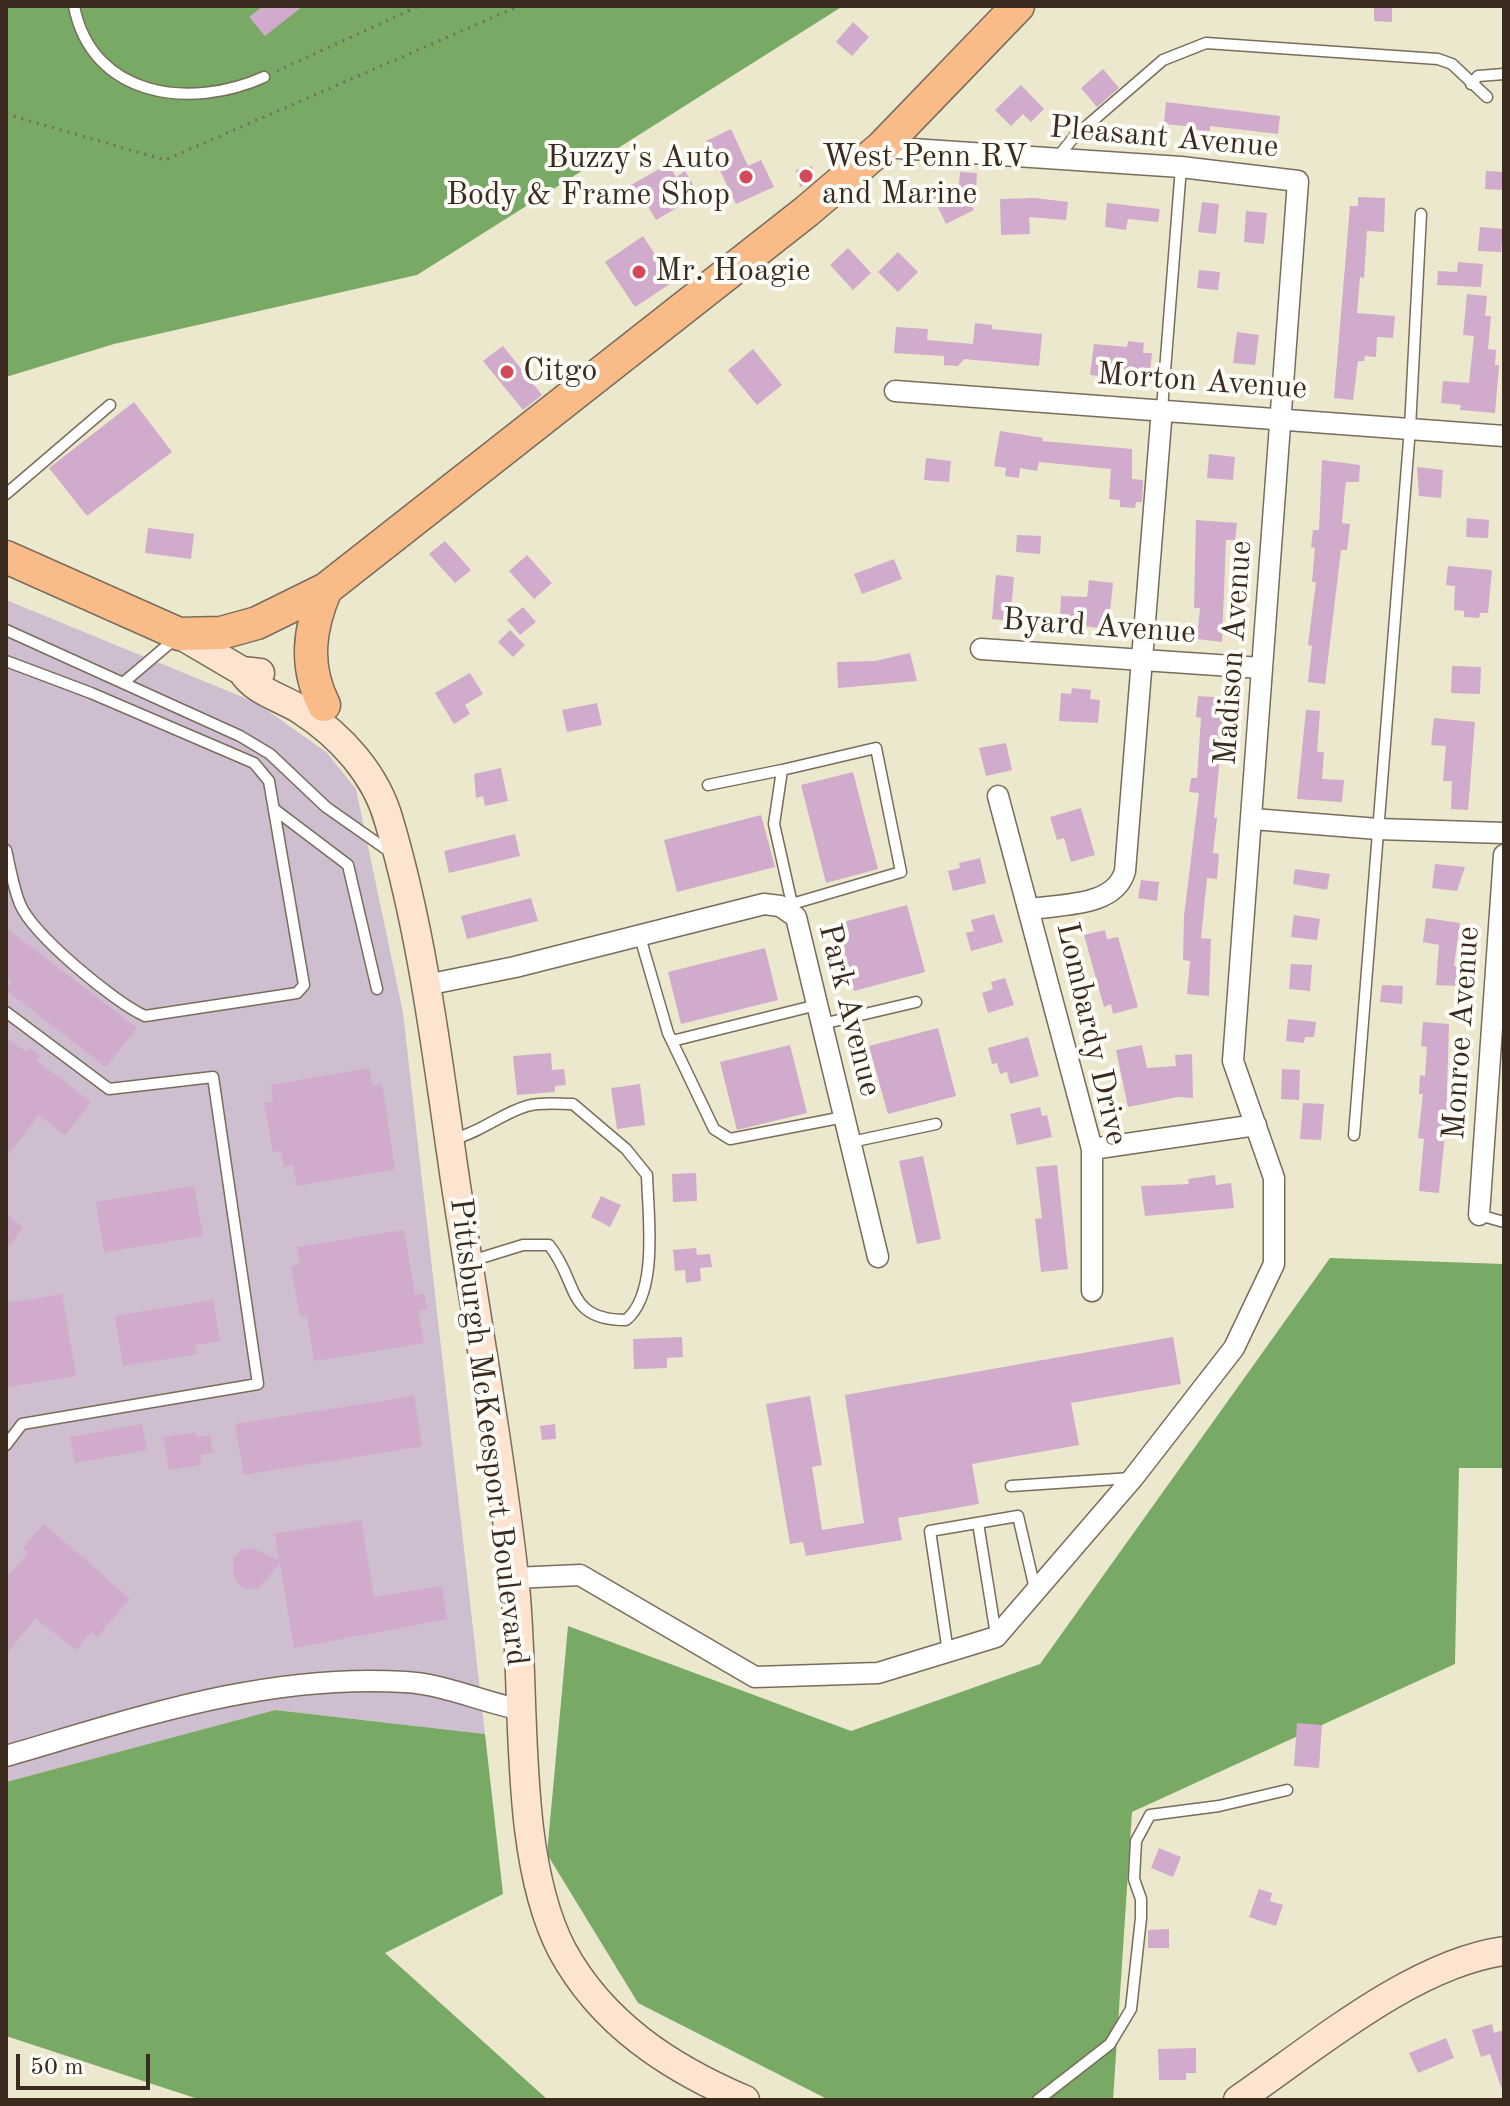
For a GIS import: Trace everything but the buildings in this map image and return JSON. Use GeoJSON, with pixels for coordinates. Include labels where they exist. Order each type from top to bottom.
{"type":"FeatureCollection","features":[{"type":"Feature","properties":{"kind":"main road"},"geometry":{"type":"LineString","coordinates":[[179,634],[221,633],[257,623],[326,589],[807,211],[882,147],[1018,6]]}},
{"type":"Feature","properties":{"kind":"main road","name":"Pittsburgh McKeesport Boulevard"},"geometry":{"type":"LineString","coordinates":[[6,557],[179,634],[242,671],[259,673],[324,705],[358,736],[379,766],[390,794],[389,817]]}},
{"type":"Feature","properties":{"kind":"main road"},"geometry":{"type":"LineString","coordinates":[[324,705],[314,686],[309,649],[314,616],[326,589]]}},
{"type":"Feature","properties":{"kind":"main road","name":"Pittsburgh McKeesport Boulevard"},"geometry":{"type":"LineString","coordinates":[[242,671],[249,683],[302,710],[348,748],[367,771],[389,817],[426,985],[514,1578],[533,1855],[541,1897],[561,1948],[583,1984],[640,2043],[676,2067],[745,2100]]}},
{"type":"Feature","properties":{"kind":"main road"},"geometry":{"type":"LineString","coordinates":[[1238,2100],[1396,1992],[1453,1964],[1504,1951]]}},
{"type":"Feature","properties":{"kind":"street","name":"Pleasant Avenue"},"geometry":{"type":"LineString","coordinates":[[882,147],[1181,167],[1298,181]]}},
{"type":"Feature","properties":{"kind":"street","name":"Madison Avenue"},"geometry":{"type":"LineString","coordinates":[[996,1637],[1133,1478],[1234,1348],[1274,1264],[1274,1178],[1233,1061],[1298,181]]}},
{"type":"Feature","properties":{"kind":"street","name":"Morton Avenue"},"geometry":{"type":"LineString","coordinates":[[895,391],[1504,436]]}},
{"type":"Feature","properties":{"kind":"street"},"geometry":{"type":"LineString","coordinates":[[1031,909],[1105,896],[1122,883],[1162,409]]}},
{"type":"Feature","properties":{"kind":"street","name":"Byard Avenue"},"geometry":{"type":"LineString","coordinates":[[981,649],[1261,668]]}},
{"type":"Feature","properties":{"kind":"street","name":"Lombardy Drive"},"geometry":{"type":"LineString","coordinates":[[998,796],[1031,909],[1092,1149],[1092,1291]]}},
{"type":"Feature","properties":{"kind":"street"},"geometry":{"type":"LineString","coordinates":[[1253,819],[1378,829],[1504,833]]}},
{"type":"Feature","properties":{"kind":"street","name":"Monroe Avenue"},"geometry":{"type":"LineString","coordinates":[[1479,1215],[1504,855]]}},
{"type":"Feature","properties":{"kind":"street","name":"Park Avenue"},"geometry":{"type":"LineString","coordinates":[[426,985],[640,937],[764,904],[786,905],[796,917],[878,1257]]}},
{"type":"Feature","properties":{"kind":"street"},"geometry":{"type":"LineString","coordinates":[[1092,1149],[1256,1125]]}},
{"type":"Feature","properties":{"kind":"street"},"geometry":{"type":"LineString","coordinates":[[514,1578],[580,1575],[755,1677],[878,1673],[996,1637]]}},
{"type":"Feature","properties":{"kind":"street"},"geometry":{"type":"LineString","coordinates":[[6,1756],[215,1696],[305,1683],[407,1682],[523,1710]]}},
{"type":"Feature","properties":{"kind":"lane"},"geometry":{"type":"LineString","coordinates":[[74,6],[78,26],[91,48],[116,75],[147,89],[189,97],[236,90],[264,77]]}},
{"type":"Feature","properties":{"kind":"lane"},"geometry":{"type":"LineString","coordinates":[[1057,158],[1074,137],[1163,60],[1206,43],[1438,59],[1452,64],[1487,97]]}},
{"type":"Feature","properties":{"kind":"lane"},"geometry":{"type":"LineString","coordinates":[[1471,84],[1478,76],[1504,74]]}},
{"type":"Feature","properties":{"kind":"lane"},"geometry":{"type":"LineString","coordinates":[[1162,409],[1181,167]]}},
{"type":"Feature","properties":{"kind":"lane"},"geometry":{"type":"LineString","coordinates":[[1354,1135],[1410,428],[1421,214]]}},
{"type":"Feature","properties":{"kind":"lane"},"geometry":{"type":"LineString","coordinates":[[6,494],[110,405]]}},
{"type":"Feature","properties":{"kind":"lane"},"geometry":{"type":"LineString","coordinates":[[6,630],[240,736],[270,754],[326,807],[398,857]]}},
{"type":"Feature","properties":{"kind":"lane"},"geometry":{"type":"LineString","coordinates":[[123,683],[164,651],[179,634]]}},
{"type":"Feature","properties":{"kind":"lane"},"geometry":{"type":"LineString","coordinates":[[6,661],[91,693],[254,763],[269,781],[304,985],[297,993],[145,1016],[125,1007],[58,949],[27,916],[20,904],[6,850]]}},
{"type":"Feature","properties":{"kind":"lane"},"geometry":{"type":"LineString","coordinates":[[708,785],[876,748],[901,872],[786,905],[774,824],[782,770]]}},
{"type":"Feature","properties":{"kind":"lane"},"geometry":{"type":"LineString","coordinates":[[274,809],[348,865],[377,989]]}},
{"type":"Feature","properties":{"kind":"lane"},"geometry":{"type":"LineString","coordinates":[[640,937],[672,1041],[714,1129],[730,1139],[844,1117]]}},
{"type":"Feature","properties":{"kind":"lane"},"geometry":{"type":"LineString","coordinates":[[672,1041],[916,1002]]}},
{"type":"Feature","properties":{"kind":"lane"},"geometry":{"type":"LineString","coordinates":[[6,1012],[109,1089],[213,1077],[258,1384],[22,1424],[6,1445]]}},
{"type":"Feature","properties":{"kind":"lane"},"geometry":{"type":"LineString","coordinates":[[449,1141],[477,1133],[531,1104],[573,1104],[626,1149],[647,1175],[646,1283],[636,1312],[626,1320],[607,1320],[587,1312],[571,1293],[563,1267],[549,1245],[523,1245],[468,1262]]}},
{"type":"Feature","properties":{"kind":"lane"},"geometry":{"type":"LineString","coordinates":[[851,1142],[936,1124]]}},
{"type":"Feature","properties":{"kind":"lane"},"geometry":{"type":"LineString","coordinates":[[1479,1215],[1504,1222]]}},
{"type":"Feature","properties":{"kind":"lane"},"geometry":{"type":"LineString","coordinates":[[1011,1486],[1133,1478]]}},
{"type":"Feature","properties":{"kind":"lane"},"geometry":{"type":"LineString","coordinates":[[948,1652],[930,1531],[1018,1516],[1035,1591]]}},
{"type":"Feature","properties":{"kind":"lane"},"geometry":{"type":"LineString","coordinates":[[978,1523],[996,1637]]}},
{"type":"Feature","properties":{"kind":"lane"},"geometry":{"type":"LineString","coordinates":[[1038,2100],[1110,2044],[1131,2009],[1141,1918],[1141,1899],[1134,1879],[1136,1841],[1150,1815],[1219,1806],[1287,1790]]}},
{"type":"Feature","properties":{"kind":"path"},"geometry":{"type":"LineString","coordinates":[[264,77],[419,6]]}},
{"type":"Feature","properties":{"kind":"path"},"geometry":{"type":"LineString","coordinates":[[6,114],[165,160],[519,6]]}},
{"type":"Feature","properties":{"kind":"shaded area"},"geometry":{"type":"Polygon","coordinates":[[[6,600],[257,703],[326,752],[356,789],[403,1013],[485,1734],[275,1710],[6,1782],[6,600]]]}},
{"type":"Feature","properties":{"kind":"green space"},"geometry":{"type":"Polygon","coordinates":[[[6,6],[843,6],[417,275],[114,344],[6,377],[6,6]]]}},
{"type":"Feature","properties":{"kind":"green space"},"geometry":{"type":"Polygon","coordinates":[[[1330,1258],[1504,1264],[1504,1468],[1459,1468],[1455,1664],[1132,1812],[1113,2100],[829,2100],[638,2003],[547,1854],[568,1626],[851,1731],[1040,1664],[1330,1258]]]}},
{"type":"Feature","properties":{"kind":"green space"},"geometry":{"type":"Polygon","coordinates":[[[275,1710],[485,1734],[503,1894],[385,1953],[548,2100],[201,2100],[6,2036],[6,1782],[275,1710]]]}},
{"type":"Feature","properties":{"kind":"place","name":"West Penn RV and Marine"},"geometry":{"type":"Point","coordinates":[806,176]}},
{"type":"Feature","properties":{"kind":"place","name":"Buzzy's Auto Body & Frame Shop"},"geometry":{"type":"Point","coordinates":[746,177]}},
{"type":"Feature","properties":{"kind":"place","name":"Mr. Hoagie"},"geometry":{"type":"Point","coordinates":[639,272]}},
{"type":"Feature","properties":{"kind":"place","name":"Citgo"},"geometry":{"type":"Point","coordinates":[507,372]}}]}
